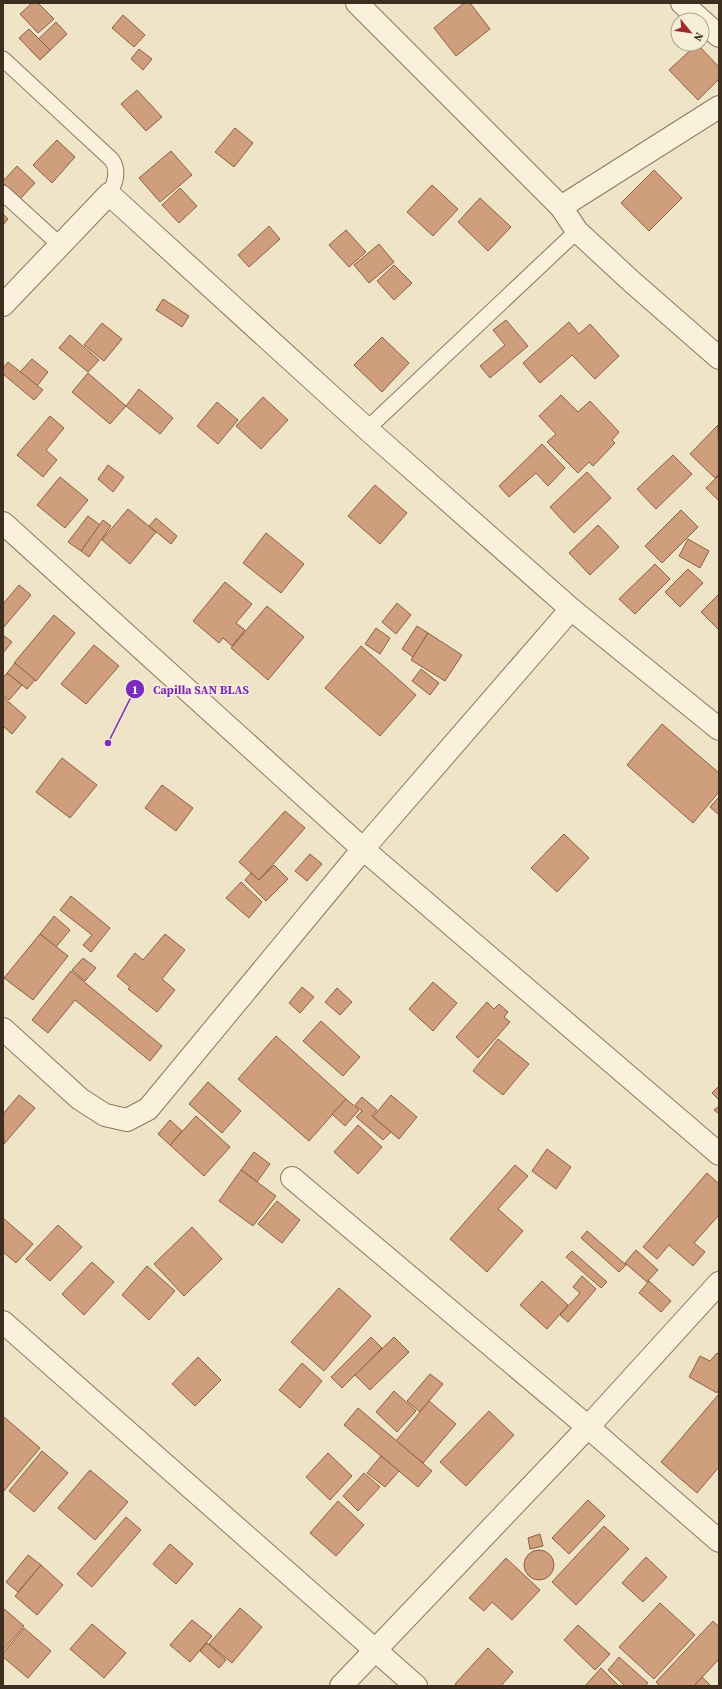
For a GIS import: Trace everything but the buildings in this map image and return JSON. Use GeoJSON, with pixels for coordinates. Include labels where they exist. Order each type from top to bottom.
{"type":"FeatureCollection","features":[{"type":"Feature","properties":{"kind":"street"},"geometry":{"type":"LineString","coordinates":[[357,3],[561,207],[577,231],[631,281],[719,358]]}},
{"type":"Feature","properties":{"kind":"street"},"geometry":{"type":"LineString","coordinates":[[682,3],[693,12]]}},
{"type":"Feature","properties":{"kind":"street"},"geometry":{"type":"LineString","coordinates":[[710,28],[719,36]]}},
{"type":"Feature","properties":{"kind":"street"},"geometry":{"type":"LineString","coordinates":[[561,207],[719,107]]}},
{"type":"Feature","properties":{"kind":"street"},"geometry":{"type":"LineString","coordinates":[[3,305],[109,194],[366,429],[571,609],[719,729]]}},
{"type":"Feature","properties":{"kind":"street"},"geometry":{"type":"LineString","coordinates":[[3,523],[363,849],[719,1154]]}},
{"type":"Feature","properties":{"kind":"street"},"geometry":{"type":"LineString","coordinates":[[3,1029],[80,1099],[105,1115],[127,1120],[148,1109],[363,849],[571,609]]}},
{"type":"Feature","properties":{"kind":"street"},"geometry":{"type":"LineString","coordinates":[[292,1178],[588,1427],[719,1541]]}},
{"type":"Feature","properties":{"kind":"street"},"geometry":{"type":"LineString","coordinates":[[341,1686],[588,1427],[719,1283]]}},
{"type":"Feature","properties":{"kind":"street"},"geometry":{"type":"LineString","coordinates":[[3,1322],[416,1686]]}},
{"type":"Feature","properties":{"kind":"lane"},"geometry":{"type":"LineString","coordinates":[[3,58],[112,160],[116,166],[115,179],[113,188],[109,194]]}},
{"type":"Feature","properties":{"kind":"lane"},"geometry":{"type":"LineString","coordinates":[[3,193],[60,245]]}},
{"type":"Feature","properties":{"kind":"lane"},"geometry":{"type":"LineString","coordinates":[[366,429],[577,231]]}},
{"type":"Feature","properties":{"kind":"place","name":"Capilla SAN BLAS"},"geometry":{"type":"Point","coordinates":[108,743]}}]}
